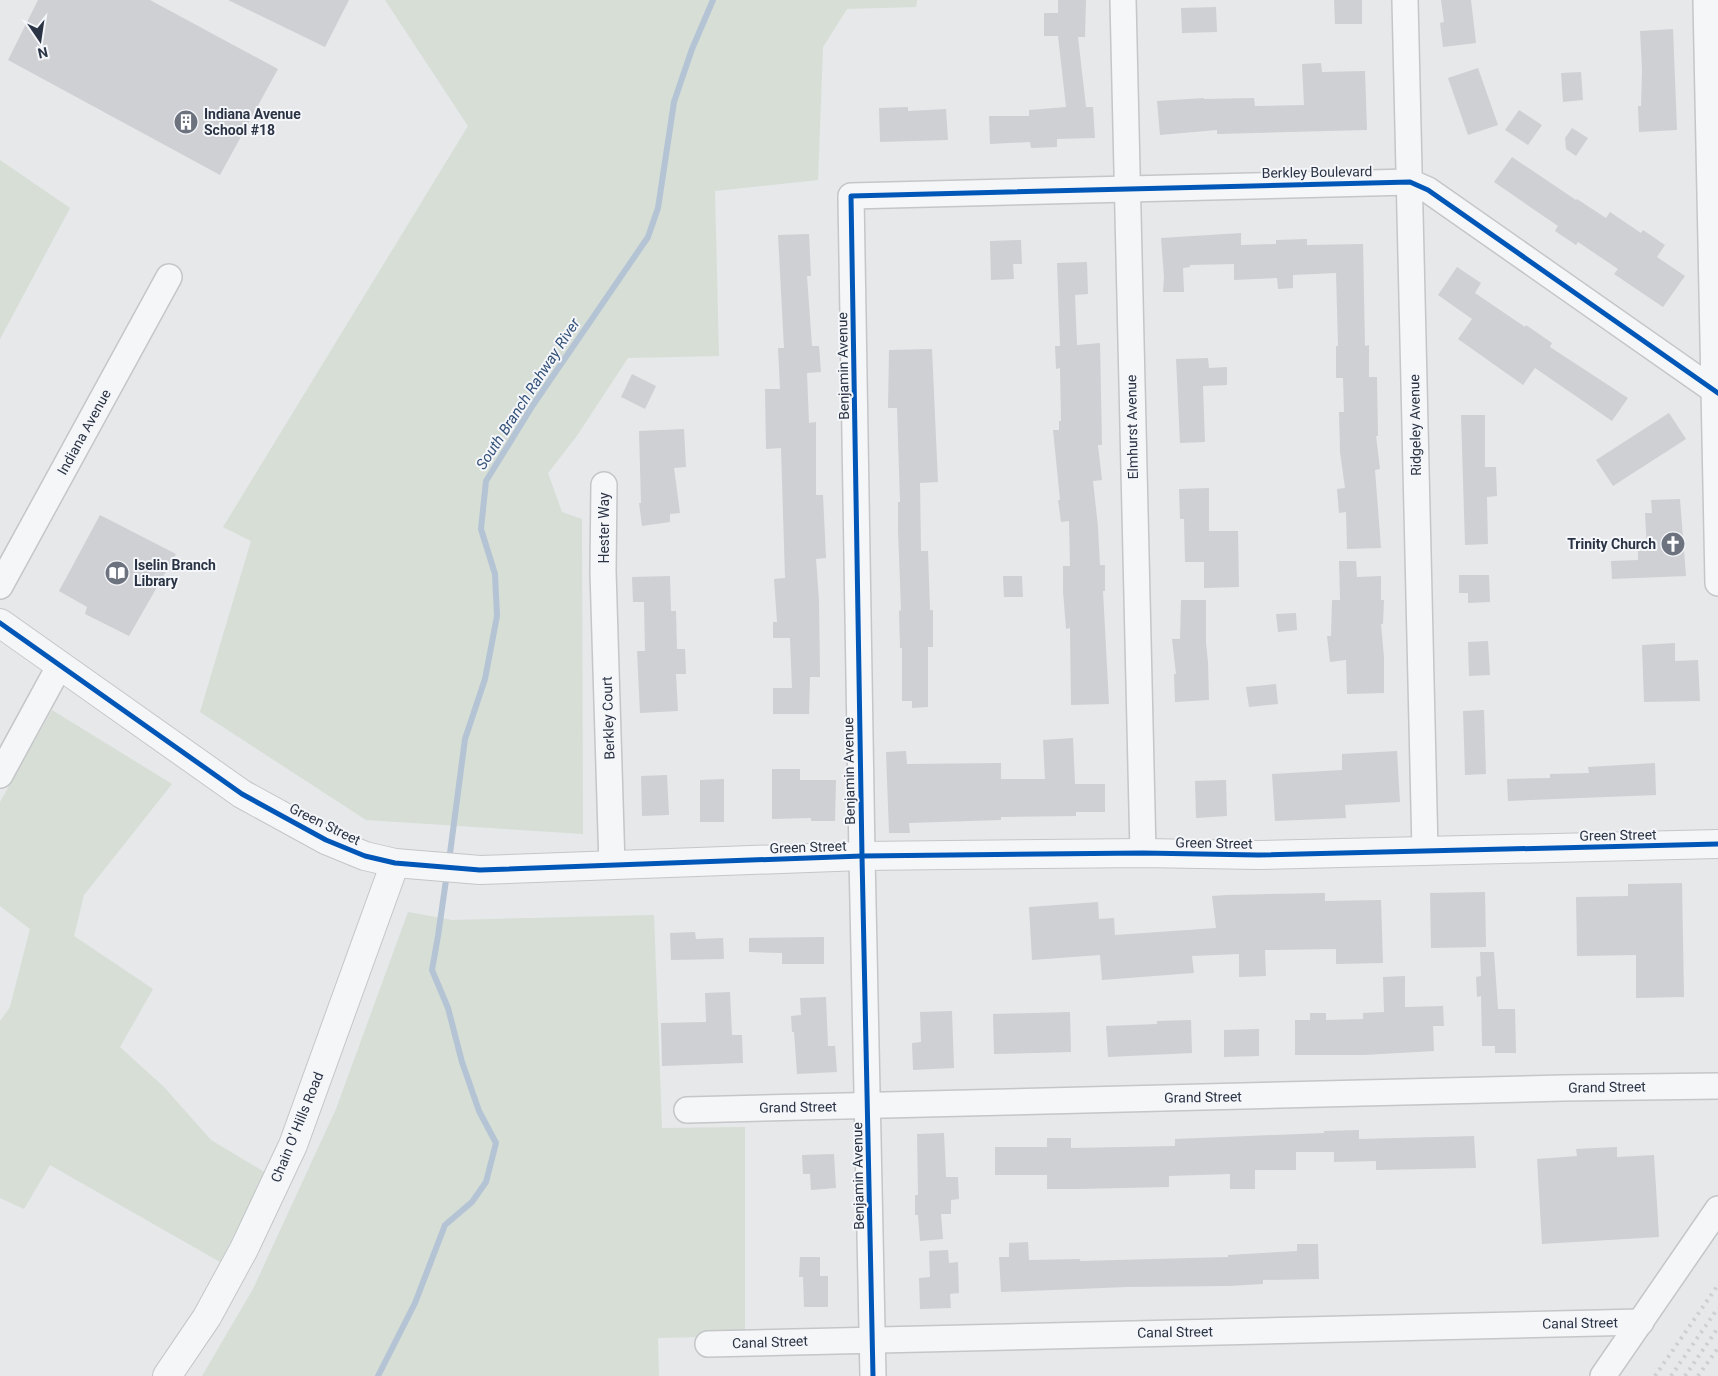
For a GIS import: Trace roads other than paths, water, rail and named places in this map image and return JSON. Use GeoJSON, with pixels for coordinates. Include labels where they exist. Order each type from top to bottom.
{"type":"FeatureCollection","features":[{"type":"Feature","properties":{"kind":"street","name":"Elmhurst Avenue"},"geometry":{"type":"LineString","coordinates":[[1123,0],[1143,853]]}},
{"type":"Feature","properties":{"kind":"street","name":"Ridgeley Avenue"},"geometry":{"type":"LineString","coordinates":[[1405,0],[1425,851]]}},
{"type":"Feature","properties":{"kind":"street"},"geometry":{"type":"LineString","coordinates":[[1706,0],[1716,391],[1718,583]]}},
{"type":"Feature","properties":{"kind":"street","name":"Berkley Boulevard"},"geometry":{"type":"LineString","coordinates":[[851,196],[1410,182],[1428,190],[1716,391]]}},
{"type":"Feature","properties":{"kind":"street","name":"Benjamin Avenue"},"geometry":{"type":"LineString","coordinates":[[851,196],[873,1376]]}},
{"type":"Feature","properties":{"kind":"street","name":"Indiana Avenue"},"geometry":{"type":"LineString","coordinates":[[0,586],[168,278]]}},
{"type":"Feature","properties":{"kind":"street","name":"Hester Way"},"geometry":{"type":"LineString","coordinates":[[604,485],[604,571]]}},
{"type":"Feature","properties":{"kind":"street","name":"Berkley Court"},"geometry":{"type":"LineString","coordinates":[[604,571],[612,866]]}},
{"type":"Feature","properties":{"kind":"street","name":"Green Street"},"geometry":{"type":"LineString","coordinates":[[0,623],[242,794],[326,840],[365,856],[424,867],[480,870],[862,856],[1143,853],[1258,855],[1718,844]]}},
{"type":"Feature","properties":{"kind":"street"},"geometry":{"type":"LineString","coordinates":[[0,775],[60,665]]}},
{"type":"Feature","properties":{"kind":"street","name":"Chain O' Hills Road"},"geometry":{"type":"LineString","coordinates":[[167,1376],[207,1317],[244,1250],[293,1145],[395,863]]}},
{"type":"Feature","properties":{"kind":"street","name":"Grand Street"},"geometry":{"type":"LineString","coordinates":[[687,1110],[1563,1088],[1718,1086]]}},
{"type":"Feature","properties":{"kind":"street"},"geometry":{"type":"LineString","coordinates":[[1603,1376],[1718,1209]]}},
{"type":"Feature","properties":{"kind":"street","name":"Canal Street"},"geometry":{"type":"LineString","coordinates":[[708,1344],[1641,1322]]}},
{"type":"Feature","properties":{"kind":"waterway","name":"South Branch Rahway River"},"geometry":{"type":"LineString","coordinates":[[449,861],[465,739],[485,679],[497,616],[495,574],[481,529],[486,481],[533,405],[648,237],[658,208],[674,102],[692,49],[713,0]]}},
{"type":"Feature","properties":{"kind":"waterway","name":"South Branch Rahway River"},"geometry":{"type":"LineString","coordinates":[[378,1376],[415,1303],[445,1225],[472,1202],[486,1182],[496,1143],[479,1111],[462,1062],[448,1008],[432,970],[447,873]]}},
{"type":"Feature","properties":{"kind":"railway"},"geometry":{"type":"LineString","coordinates":[[1655,1376],[1718,1285]]}},
{"type":"Feature","properties":{"kind":"railway"},"geometry":{"type":"LineString","coordinates":[[1671,1376],[1718,1308]]}},
{"type":"Feature","properties":{"kind":"railway"},"geometry":{"type":"LineString","coordinates":[[1685,1376],[1718,1328]]}},
{"type":"Feature","properties":{"kind":"railway"},"geometry":{"type":"LineString","coordinates":[[1698,1376],[1718,1348]]}},
{"type":"Feature","properties":{"kind":"place","name":"Indiana Avenue School #18"},"geometry":{"type":"Point","coordinates":[186,122]}},
{"type":"Feature","properties":{"kind":"place","name":"Trinity Church"},"geometry":{"type":"Point","coordinates":[1673,544]}},
{"type":"Feature","properties":{"kind":"place","name":"Iselin Branch Library"},"geometry":{"type":"Point","coordinates":[117,573]}}]}
